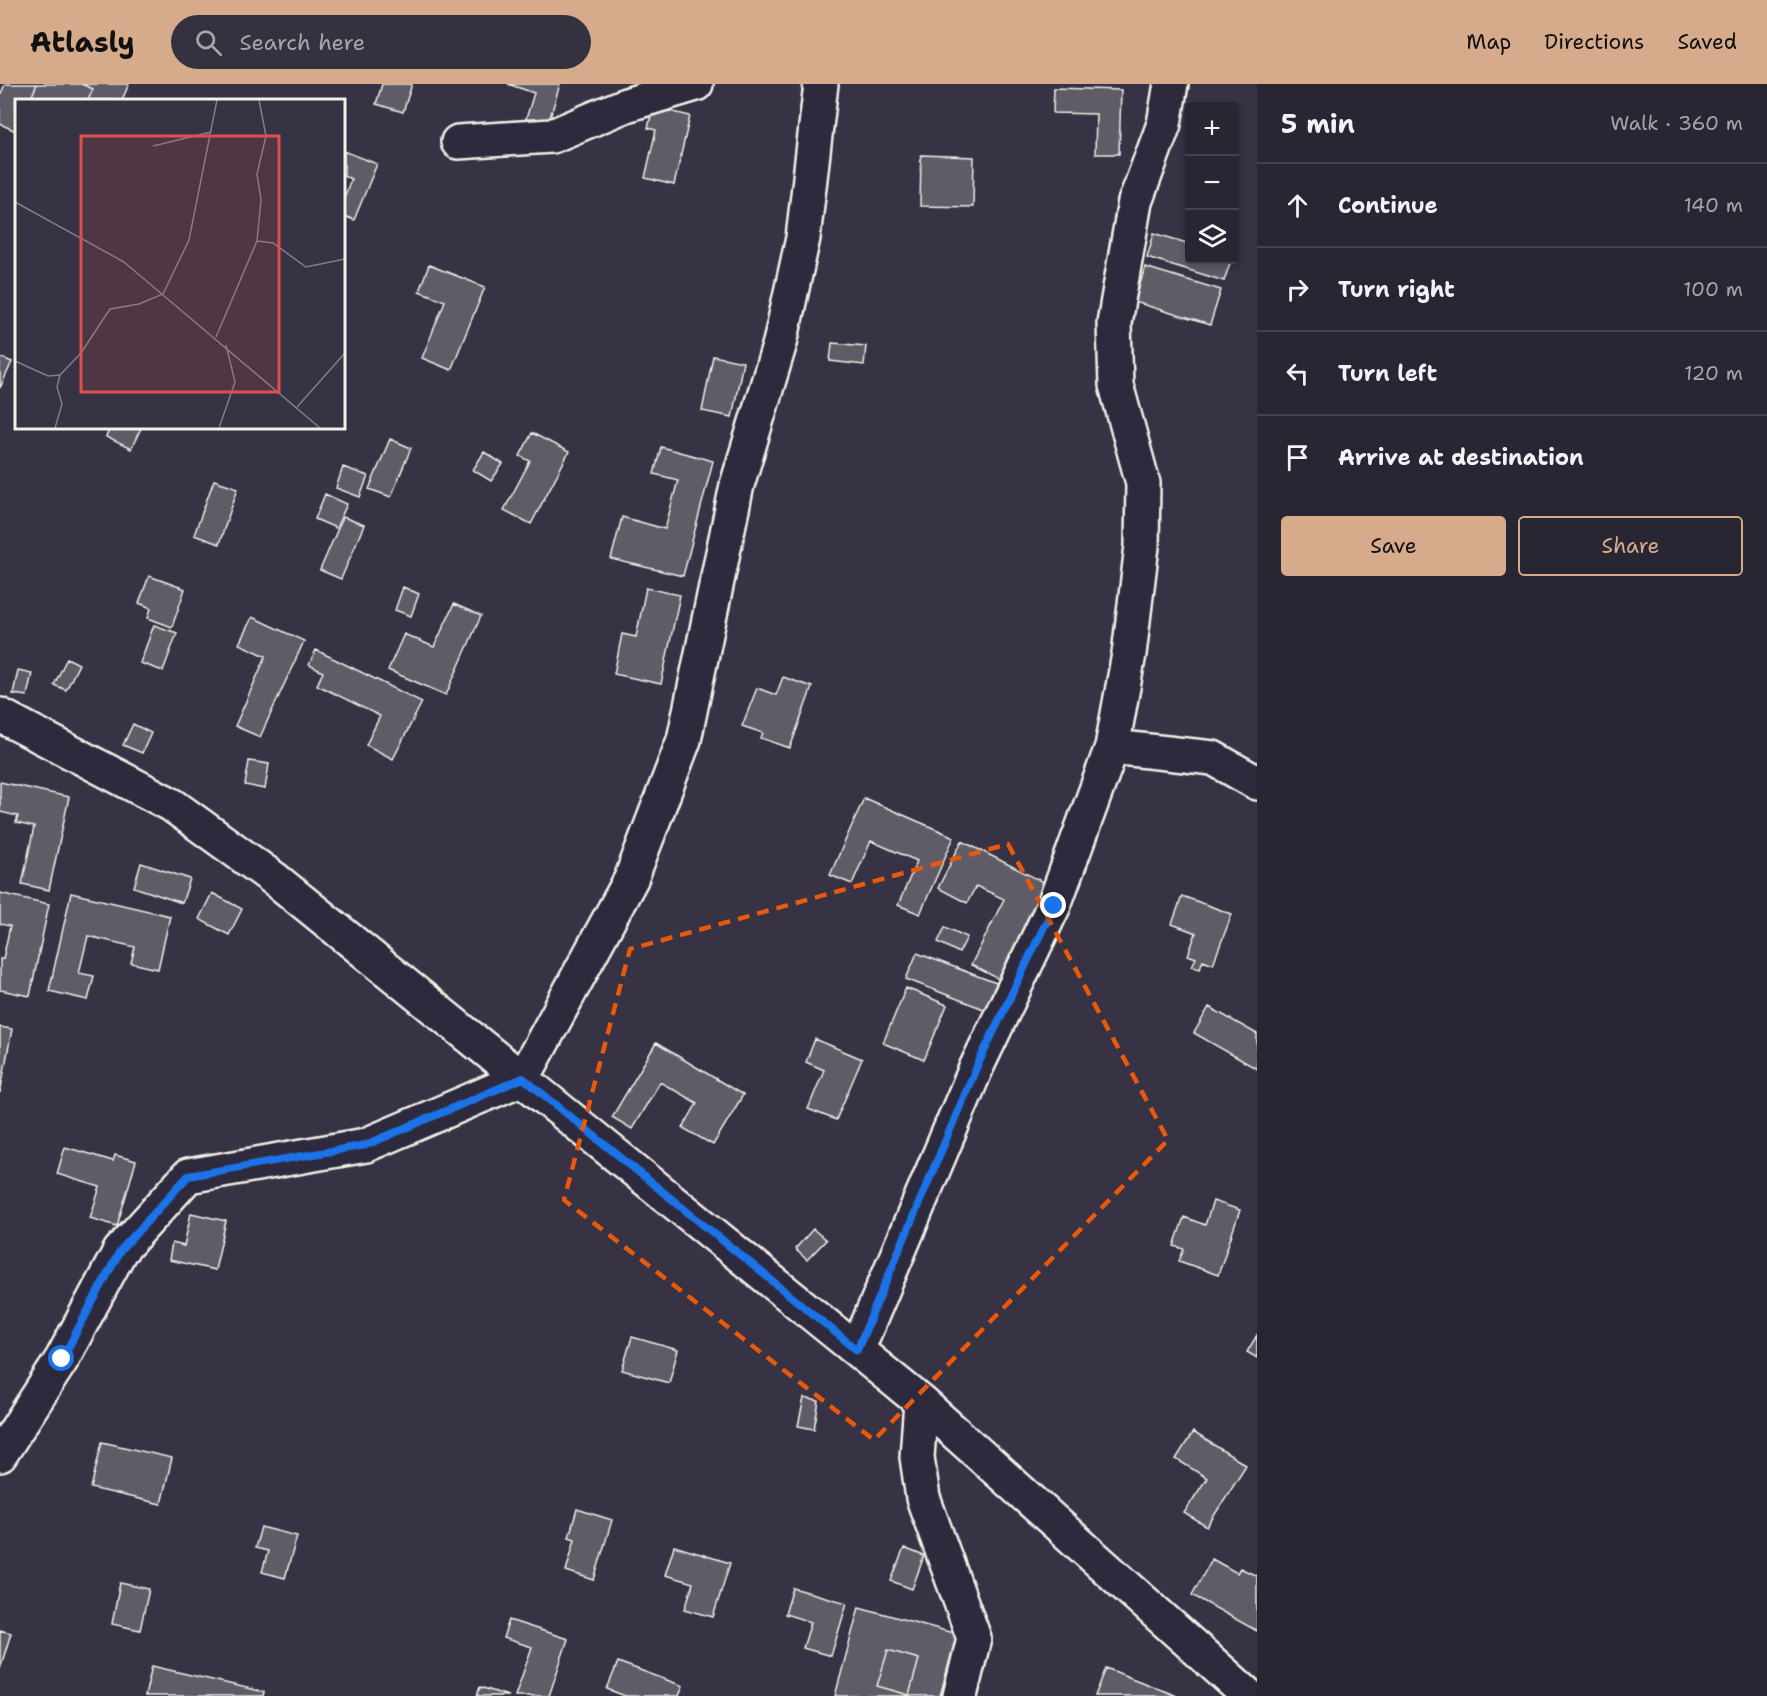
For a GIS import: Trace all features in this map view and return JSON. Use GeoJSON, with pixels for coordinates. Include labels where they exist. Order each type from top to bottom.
{"type":"FeatureCollection","features":[{"type":"Feature","properties":{"kind":"street"},"geometry":{"type":"LineString","coordinates":[[458,142],[552,136],[626,105],[696,84]]}},
{"type":"Feature","properties":{"kind":"street"},"geometry":{"type":"LineString","coordinates":[[0,1455],[62,1359],[120,1251],[188,1176],[366,1145],[523,1078],[631,879],[684,740],[737,485],[780,343],[803,238],[821,84]]}},
{"type":"Feature","properties":{"kind":"street"},"geometry":{"type":"LineString","coordinates":[[857,1350],[977,1066],[1054,906],[1112,747],[1129,654],[1142,546],[1143,483],[1116,385],[1114,323],[1135,202],[1164,124],[1171,84]]}},
{"type":"Feature","properties":{"kind":"street"},"geometry":{"type":"LineString","coordinates":[[0,715],[172,805],[276,880],[921,1402],[1249,1696]]}},
{"type":"Feature","properties":{"kind":"street"},"geometry":{"type":"LineString","coordinates":[[1112,747],[1213,758],[1257,783]]}},
{"type":"Feature","properties":{"kind":"street"},"geometry":{"type":"LineString","coordinates":[[921,1402],[917,1457],[923,1498],[974,1638],[960,1696]]}},
{"type":"Feature","properties":{"kind":"highlighted area"},"geometry":{"type":"Polygon","coordinates":[[[1008,844],[1168,1140],[874,1440],[564,1200],[630,949],[1008,844]]]}},
{"type":"Feature","properties":{"kind":"building"},"geometry":{"type":"Polygon","coordinates":[[[5,84],[37,84],[30,99],[15,99],[15,131],[0,124],[0,96],[5,84]]]}},
{"type":"Feature","properties":{"kind":"building"},"geometry":{"type":"Polygon","coordinates":[[[37,84],[81,84],[93,89],[88,99],[30,99],[37,84]]]}},
{"type":"Feature","properties":{"kind":"building"},"geometry":{"type":"Polygon","coordinates":[[[81,84],[129,84],[122,99],[88,99],[93,89],[81,84]]]}},
{"type":"Feature","properties":{"kind":"building"},"geometry":{"type":"Polygon","coordinates":[[[382,84],[412,84],[403,112],[376,104],[382,84]]]}},
{"type":"Feature","properties":{"kind":"building"},"geometry":{"type":"Polygon","coordinates":[[[508,84],[560,84],[547,128],[525,122],[534,93],[508,84]]]}},
{"type":"Feature","properties":{"kind":"building"},"geometry":{"type":"Polygon","coordinates":[[[1054,88],[1121,90],[1119,154],[1095,154],[1096,114],[1053,113],[1054,88]]]}},
{"type":"Feature","properties":{"kind":"building"},"geometry":{"type":"Polygon","coordinates":[[[653,107],[690,116],[674,185],[645,178],[656,130],[648,128],[653,107]]]}},
{"type":"Feature","properties":{"kind":"building"},"geometry":{"type":"Polygon","coordinates":[[[345,151],[377,164],[354,220],[345,216],[345,195],[351,179],[345,176],[345,151]]]}},
{"type":"Feature","properties":{"kind":"building"},"geometry":{"type":"Polygon","coordinates":[[[921,155],[974,157],[973,207],[920,206],[921,155]]]}},
{"type":"Feature","properties":{"kind":"building"},"geometry":{"type":"Polygon","coordinates":[[[1154,233],[1185,242],[1185,264],[1230,264],[1224,281],[1147,257],[1154,233]]]}},
{"type":"Feature","properties":{"kind":"building"},"geometry":{"type":"Polygon","coordinates":[[[429,265],[485,287],[451,370],[422,358],[445,301],[419,291],[429,265]]]}},
{"type":"Feature","properties":{"kind":"building"},"geometry":{"type":"Polygon","coordinates":[[[1145,267],[1221,290],[1210,325],[1135,302],[1145,267]]]}},
{"type":"Feature","properties":{"kind":"building"},"geometry":{"type":"Polygon","coordinates":[[[832,343],[866,346],[864,365],[830,361],[832,343]]]}},
{"type":"Feature","properties":{"kind":"building"},"geometry":{"type":"Polygon","coordinates":[[[713,356],[743,362],[732,417],[702,411],[713,356]]]}},
{"type":"Feature","properties":{"kind":"building"},"geometry":{"type":"Polygon","coordinates":[[[0,357],[12,362],[0,388],[0,357]]]}},
{"type":"Feature","properties":{"kind":"building"},"geometry":{"type":"Polygon","coordinates":[[[110,429],[141,429],[131,449],[106,437],[110,429]]]}},
{"type":"Feature","properties":{"kind":"building"},"geometry":{"type":"Polygon","coordinates":[[[532,433],[569,452],[531,524],[504,510],[530,461],[520,456],[532,433]]]}},
{"type":"Feature","properties":{"kind":"building"},"geometry":{"type":"Polygon","coordinates":[[[390,439],[411,448],[391,497],[369,489],[390,439]]]}},
{"type":"Feature","properties":{"kind":"building"},"geometry":{"type":"Polygon","coordinates":[[[661,447],[713,461],[683,576],[611,559],[622,517],[665,529],[678,480],[654,474],[661,447]]]}},
{"type":"Feature","properties":{"kind":"building"},"geometry":{"type":"Polygon","coordinates":[[[484,452],[503,464],[491,481],[473,470],[484,452]]]}},
{"type":"Feature","properties":{"kind":"building"},"geometry":{"type":"Polygon","coordinates":[[[343,467],[368,476],[360,497],[336,488],[343,467]]]}},
{"type":"Feature","properties":{"kind":"building"},"geometry":{"type":"Polygon","coordinates":[[[214,480],[238,488],[219,544],[194,535],[214,480]]]}},
{"type":"Feature","properties":{"kind":"building"},"geometry":{"type":"Polygon","coordinates":[[[325,494],[347,504],[336,528],[315,519],[325,494]]]}},
{"type":"Feature","properties":{"kind":"building"},"geometry":{"type":"Polygon","coordinates":[[[343,517],[364,525],[341,579],[320,570],[343,517]]]}},
{"type":"Feature","properties":{"kind":"building"},"geometry":{"type":"Polygon","coordinates":[[[149,576],[185,589],[172,627],[148,618],[151,608],[139,603],[149,576]]]}},
{"type":"Feature","properties":{"kind":"building"},"geometry":{"type":"Polygon","coordinates":[[[403,587],[419,594],[411,616],[395,610],[403,587]]]}},
{"type":"Feature","properties":{"kind":"building"},"geometry":{"type":"Polygon","coordinates":[[[646,588],[680,595],[661,684],[614,674],[622,634],[636,637],[646,588]]]}},
{"type":"Feature","properties":{"kind":"building"},"geometry":{"type":"Polygon","coordinates":[[[454,604],[481,616],[446,695],[388,670],[404,634],[434,647],[454,604]]]}},
{"type":"Feature","properties":{"kind":"building"},"geometry":{"type":"Polygon","coordinates":[[[252,617],[304,641],[260,737],[235,726],[266,656],[239,644],[252,617]]]}},
{"type":"Feature","properties":{"kind":"building"},"geometry":{"type":"Polygon","coordinates":[[[154,625],[177,633],[163,671],[140,663],[154,625]]]}},
{"type":"Feature","properties":{"kind":"building"},"geometry":{"type":"Polygon","coordinates":[[[316,650],[422,702],[393,759],[366,745],[380,716],[317,685],[323,672],[309,665],[316,650]]]}},
{"type":"Feature","properties":{"kind":"building"},"geometry":{"type":"Polygon","coordinates":[[[67,658],[79,664],[66,690],[54,685],[67,658]]]}},
{"type":"Feature","properties":{"kind":"building"},"geometry":{"type":"Polygon","coordinates":[[[18,670],[32,673],[27,696],[13,694],[18,670]]]}},
{"type":"Feature","properties":{"kind":"building"},"geometry":{"type":"Polygon","coordinates":[[[783,677],[812,687],[790,748],[761,738],[763,733],[742,726],[757,688],[776,695],[783,677]]]}},
{"type":"Feature","properties":{"kind":"building"},"geometry":{"type":"Polygon","coordinates":[[[133,724],[151,733],[142,753],[123,745],[133,724]]]}},
{"type":"Feature","properties":{"kind":"building"},"geometry":{"type":"Polygon","coordinates":[[[249,761],[269,764],[265,789],[245,785],[249,761]]]}},
{"type":"Feature","properties":{"kind":"building"},"geometry":{"type":"Polygon","coordinates":[[[0,782],[69,797],[49,890],[22,884],[34,827],[16,823],[18,816],[0,812],[0,782]]]}},
{"type":"Feature","properties":{"kind":"building"},"geometry":{"type":"Polygon","coordinates":[[[864,798],[954,837],[920,914],[898,905],[917,861],[871,841],[852,884],[830,875],[864,798]]]}},
{"type":"Feature","properties":{"kind":"building"},"geometry":{"type":"Polygon","coordinates":[[[962,841],[1051,886],[1003,981],[971,965],[1004,899],[976,886],[967,903],[938,888],[962,841]]]}},
{"type":"Feature","properties":{"kind":"building"},"geometry":{"type":"Polygon","coordinates":[[[141,863],[190,879],[182,903],[134,887],[141,863]]]}},
{"type":"Feature","properties":{"kind":"building"},"geometry":{"type":"Polygon","coordinates":[[[0,893],[49,904],[30,996],[0,990],[0,959],[3,959],[10,926],[0,924],[0,893]]]}},
{"type":"Feature","properties":{"kind":"building"},"geometry":{"type":"Polygon","coordinates":[[[71,893],[170,916],[158,969],[131,963],[135,947],[88,936],[79,973],[94,976],[88,1000],[49,991],[71,893]]]}},
{"type":"Feature","properties":{"kind":"building"},"geometry":{"type":"Polygon","coordinates":[[[212,893],[242,909],[229,935],[199,919],[212,893]]]}},
{"type":"Feature","properties":{"kind":"building"},"geometry":{"type":"Polygon","coordinates":[[[1182,896],[1232,914],[1213,964],[1203,960],[1200,968],[1192,966],[1196,958],[1188,955],[1196,933],[1172,924],[1182,896]]]}},
{"type":"Feature","properties":{"kind":"building"},"geometry":{"type":"Polygon","coordinates":[[[945,927],[967,937],[959,953],[938,942],[945,927]]]}},
{"type":"Feature","properties":{"kind":"building"},"geometry":{"type":"Polygon","coordinates":[[[917,953],[1004,986],[994,1013],[906,979],[917,953]]]}},
{"type":"Feature","properties":{"kind":"building"},"geometry":{"type":"Polygon","coordinates":[[[906,988],[947,1005],[924,1060],[883,1043],[906,988]]]}},
{"type":"Feature","properties":{"kind":"building"},"geometry":{"type":"Polygon","coordinates":[[[1209,1007],[1257,1034],[1257,1069],[1194,1033],[1209,1007]]]}},
{"type":"Feature","properties":{"kind":"building"},"geometry":{"type":"Polygon","coordinates":[[[0,1027],[12,1029],[0,1093],[0,1027]]]}},
{"type":"Feature","properties":{"kind":"building"},"geometry":{"type":"Polygon","coordinates":[[[815,1039],[862,1059],[836,1120],[808,1109],[824,1070],[806,1062],[815,1039]]]}},
{"type":"Feature","properties":{"kind":"building"},"geometry":{"type":"Polygon","coordinates":[[[656,1043],[743,1095],[713,1145],[683,1128],[697,1103],[660,1082],[632,1129],[612,1117],[656,1043]]]}},
{"type":"Feature","properties":{"kind":"building"},"geometry":{"type":"Polygon","coordinates":[[[65,1147],[113,1161],[115,1155],[136,1161],[117,1226],[90,1218],[100,1187],[57,1174],[65,1147]]]}},
{"type":"Feature","properties":{"kind":"building"},"geometry":{"type":"Polygon","coordinates":[[[1213,1201],[1240,1210],[1218,1275],[1179,1261],[1184,1249],[1174,1246],[1184,1217],[1205,1225],[1213,1201]]]}},
{"type":"Feature","properties":{"kind":"building"},"geometry":{"type":"Polygon","coordinates":[[[191,1213],[226,1221],[215,1270],[169,1260],[172,1243],[184,1246],[191,1213]]]}},
{"type":"Feature","properties":{"kind":"building"},"geometry":{"type":"Polygon","coordinates":[[[813,1229],[826,1240],[807,1260],[795,1249],[813,1229]]]}},
{"type":"Feature","properties":{"kind":"building"},"geometry":{"type":"Polygon","coordinates":[[[1257,1335],[1257,1358],[1247,1352],[1257,1335]]]}},
{"type":"Feature","properties":{"kind":"building"},"geometry":{"type":"Polygon","coordinates":[[[632,1337],[678,1350],[669,1383],[622,1370],[632,1337]]]}},
{"type":"Feature","properties":{"kind":"building"},"geometry":{"type":"Polygon","coordinates":[[[804,1398],[819,1401],[814,1429],[798,1426],[804,1398]]]}},
{"type":"Feature","properties":{"kind":"building"},"geometry":{"type":"Polygon","coordinates":[[[1193,1432],[1246,1465],[1207,1527],[1184,1513],[1207,1478],[1176,1459],[1193,1432]]]}},
{"type":"Feature","properties":{"kind":"building"},"geometry":{"type":"Polygon","coordinates":[[[102,1442],[172,1458],[161,1504],[91,1488],[102,1442]]]}},
{"type":"Feature","properties":{"kind":"building"},"geometry":{"type":"Polygon","coordinates":[[[577,1509],[612,1520],[594,1580],[566,1571],[575,1539],[569,1537],[577,1509]]]}},
{"type":"Feature","properties":{"kind":"building"},"geometry":{"type":"Polygon","coordinates":[[[261,1527],[297,1536],[285,1578],[262,1572],[268,1551],[255,1548],[261,1527]]]}},
{"type":"Feature","properties":{"kind":"building"},"geometry":{"type":"Polygon","coordinates":[[[674,1546],[730,1563],[713,1617],[685,1609],[693,1583],[665,1575],[674,1546]]]}},
{"type":"Feature","properties":{"kind":"building"},"geometry":{"type":"Polygon","coordinates":[[[904,1548],[924,1556],[912,1589],[891,1581],[904,1548]]]}},
{"type":"Feature","properties":{"kind":"building"},"geometry":{"type":"Polygon","coordinates":[[[1212,1559],[1237,1573],[1240,1568],[1257,1576],[1257,1631],[1192,1595],[1212,1559]]]}},
{"type":"Feature","properties":{"kind":"building"},"geometry":{"type":"Polygon","coordinates":[[[120,1583],[149,1589],[140,1630],[112,1624],[120,1583]]]}},
{"type":"Feature","properties":{"kind":"building"},"geometry":{"type":"Polygon","coordinates":[[[793,1588],[847,1603],[831,1656],[803,1648],[811,1622],[785,1614],[793,1588]]]}},
{"type":"Feature","properties":{"kind":"building"},"geometry":{"type":"Polygon","coordinates":[[[859,1607],[957,1634],[940,1696],[835,1696],[859,1607]],[[888,1650],[877,1686],[909,1695],[919,1659],[888,1650]]]}},
{"type":"Feature","properties":{"kind":"building"},"geometry":{"type":"Polygon","coordinates":[[[509,1620],[568,1639],[549,1696],[515,1696],[532,1647],[503,1638],[509,1620]]]}},
{"type":"Feature","properties":{"kind":"building"},"geometry":{"type":"Polygon","coordinates":[[[0,1630],[11,1633],[0,1669],[0,1630]]]}},
{"type":"Feature","properties":{"kind":"building"},"geometry":{"type":"Polygon","coordinates":[[[888,1650],[919,1659],[909,1695],[877,1686],[888,1650]]]}},
{"type":"Feature","properties":{"kind":"building"},"geometry":{"type":"Polygon","coordinates":[[[618,1662],[683,1686],[679,1696],[625,1696],[607,1689],[618,1662]]]}},
{"type":"Feature","properties":{"kind":"building"},"geometry":{"type":"Polygon","coordinates":[[[152,1666],[264,1692],[263,1696],[145,1696],[152,1666]]]}},
{"type":"Feature","properties":{"kind":"building"},"geometry":{"type":"Polygon","coordinates":[[[1106,1668],[1177,1696],[1095,1696],[1106,1668]]]}},
{"type":"Feature","properties":{"kind":"building"},"geometry":{"type":"Polygon","coordinates":[[[480,1687],[508,1696],[477,1696],[480,1687]]]}},
{"type":"Feature","properties":{"kind":"route"},"geometry":{"type":"LineString","coordinates":[[62,1359],[120,1251],[188,1176],[366,1145],[523,1078],[857,1350],[977,1066],[1054,906]]}}]}
